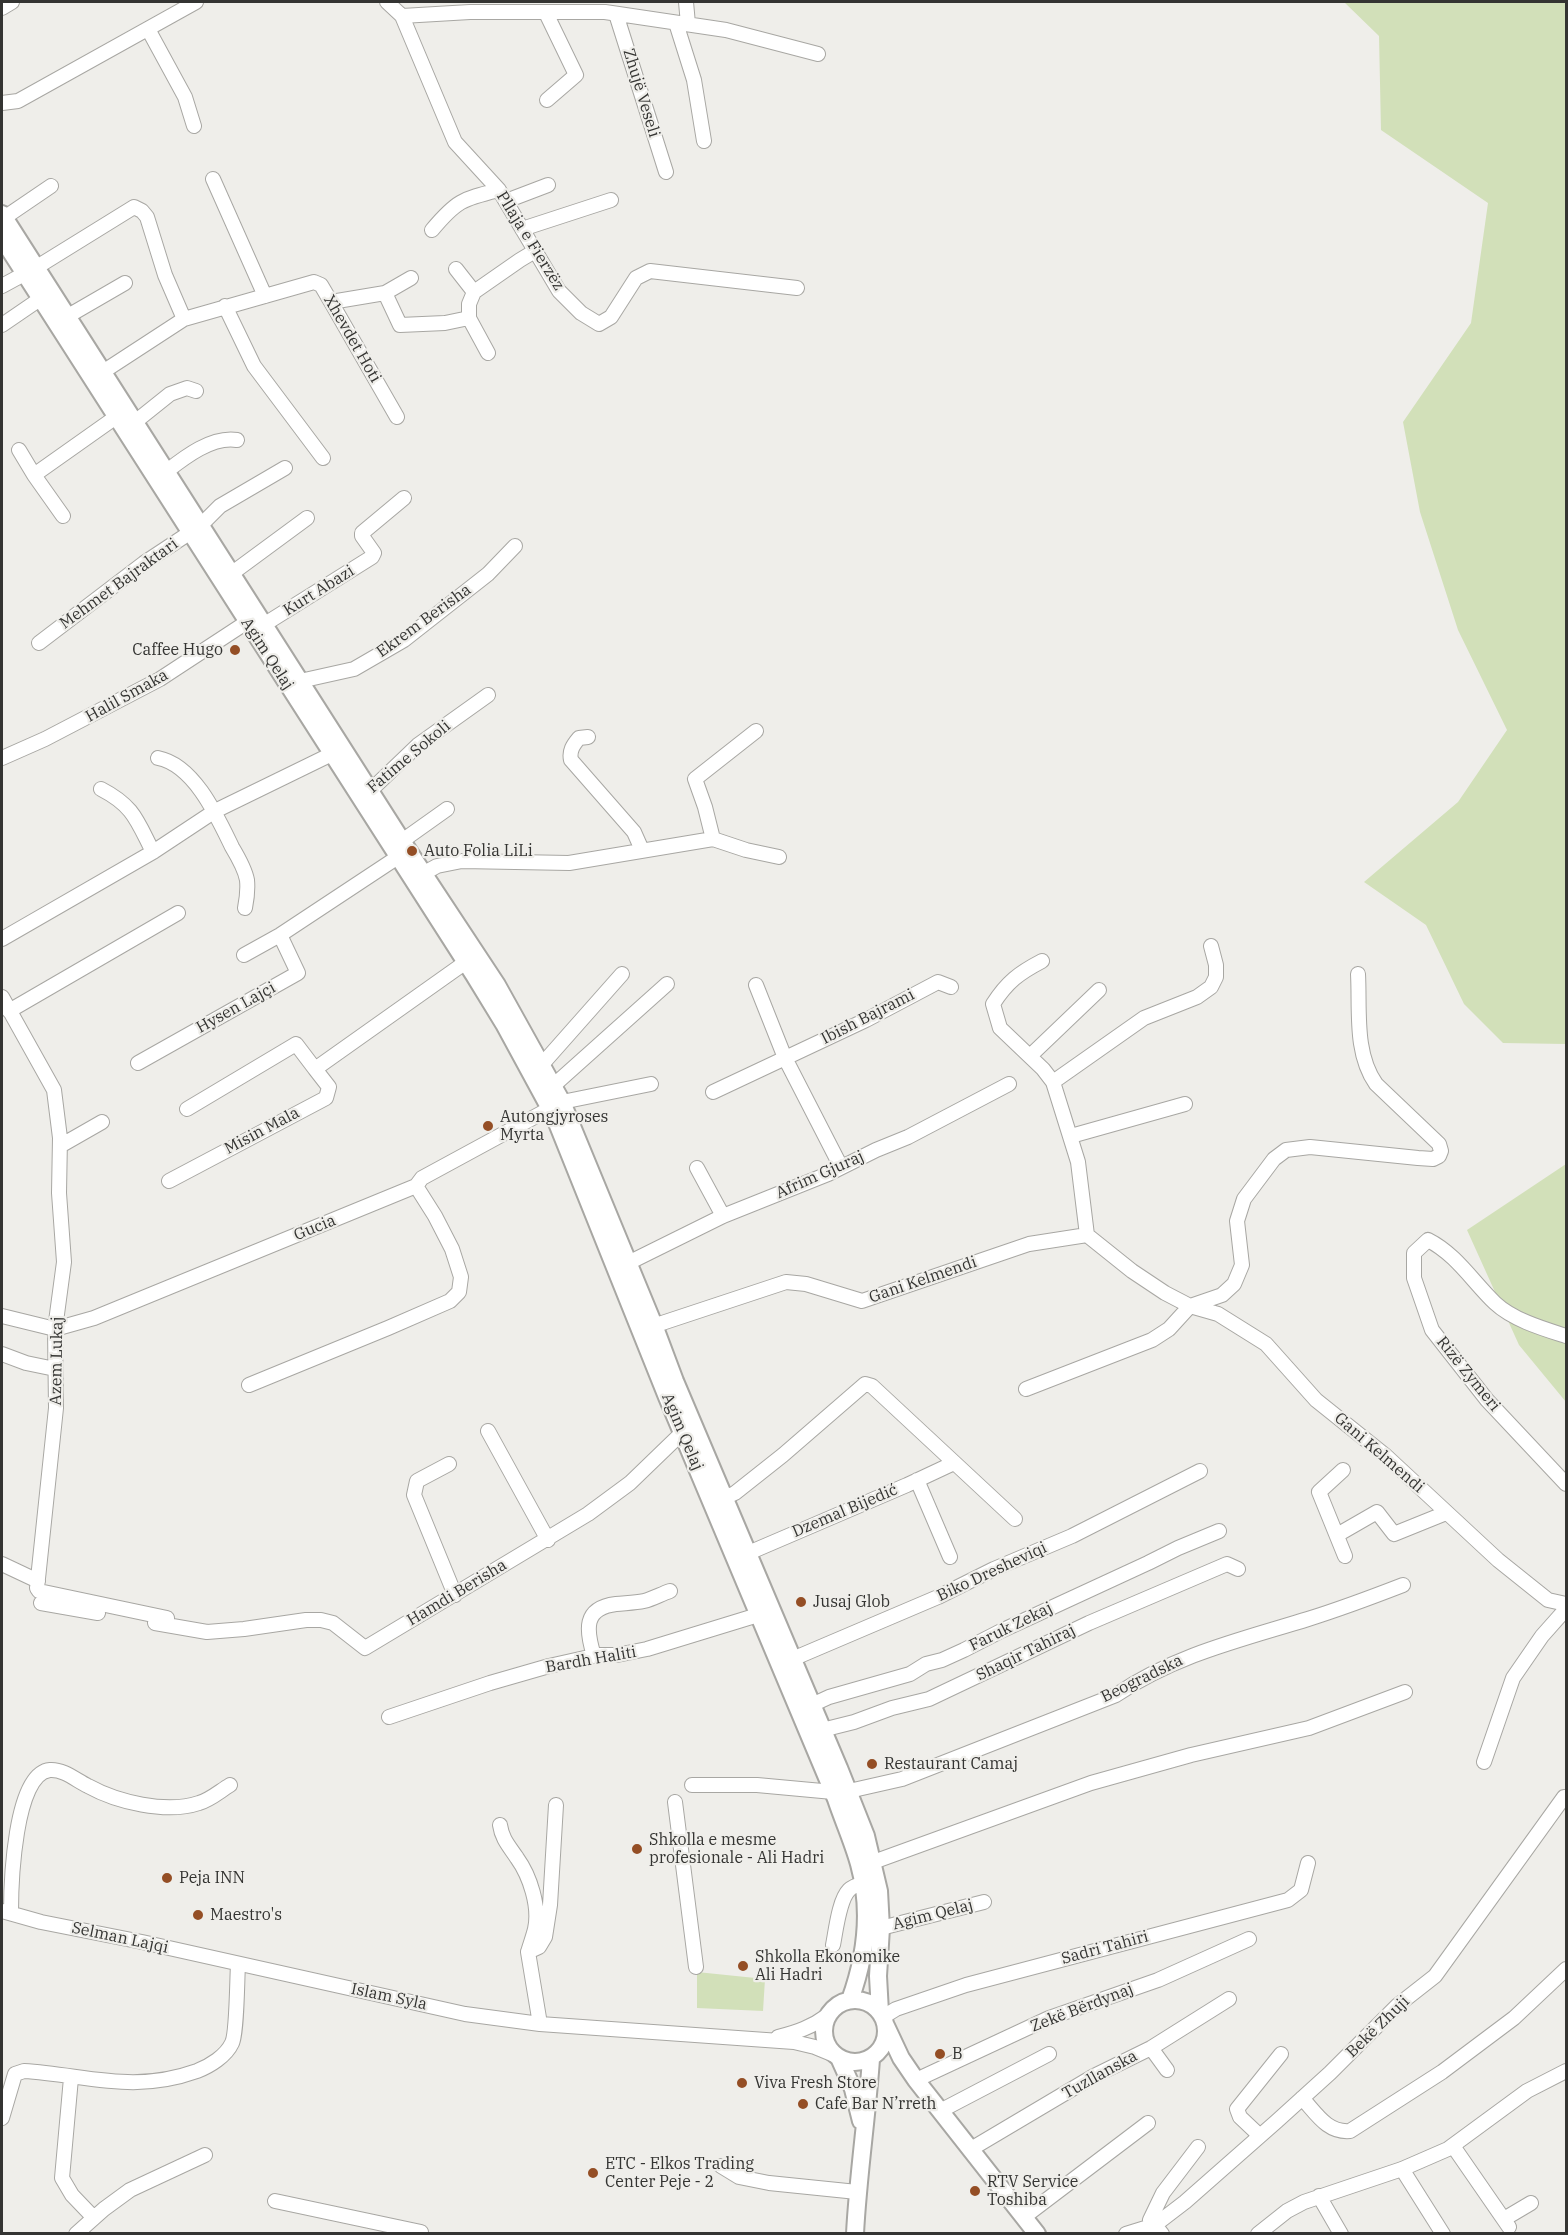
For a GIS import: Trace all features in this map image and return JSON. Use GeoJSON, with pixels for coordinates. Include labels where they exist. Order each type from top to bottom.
{"type":"FeatureCollection","features":[{"type":"Feature","properties":{"kind":"main road","name":"Agim Qelaj"},"geometry":{"type":"LineString","coordinates":[[3,216],[7,239],[68,316],[116,417],[195,529],[255,626],[471,959],[497,985],[556,1105],[647,1328],[675,1382],[688,1427],[841,1791],[865,1871],[867,1928],[861,1971],[850,2000]]}},
{"type":"Feature","properties":{"kind":"main road","name":"Agim Qelaj"},"geometry":{"type":"LineString","coordinates":[[31,270],[40,299],[135,422],[167,471],[195,529],[231,574],[255,626]]}},
{"type":"Feature","properties":{"kind":"main road","name":"Agim Qelaj"},"geometry":{"type":"LineString","coordinates":[[536,1068],[553,1086],[556,1105]]}},
{"type":"Feature","properties":{"kind":"main road","name":"Agim Qelaj"},"geometry":{"type":"LineString","coordinates":[[688,1427],[724,1498],[758,1615],[786,1662]]}},
{"type":"Feature","properties":{"kind":"main road","name":"Agim Qelaj"},"geometry":{"type":"LineString","coordinates":[[865,1871],[879,1891],[881,1928],[878,1976],[883,2019]]}},
{"type":"Feature","properties":{"kind":"main road"},"geometry":{"type":"LineString","coordinates":[[863,2137],[853,2089],[836,2057],[826,2045],[823,2035],[828,2015],[841,2003],[850,2000],[864,2001],[883,2019],[902,2058],[916,2080],[1037,2234]]}},
{"type":"Feature","properties":{"kind":"main road"},"geometry":{"type":"LineString","coordinates":[[855,2234],[863,2137],[874,2057],[884,2045],[883,2019]]}},
{"type":"Feature","properties":{"kind":"main road"},"geometry":{"type":"LineString","coordinates":[[836,2057],[850,2063],[884,2057],[916,2080]]}},
{"type":"Feature","properties":{"kind":"street"},"geometry":{"type":"LineString","coordinates":[[2,8],[12,2]]}},
{"type":"Feature","properties":{"kind":"street"},"geometry":{"type":"LineString","coordinates":[[2,103],[18,101],[196,2]]}},
{"type":"Feature","properties":{"kind":"street"},"geometry":{"type":"LineString","coordinates":[[387,2],[402,16],[537,9],[616,14],[726,30],[818,54]]}},
{"type":"Feature","properties":{"kind":"street"},"geometry":{"type":"LineString","coordinates":[[686,2],[682,24],[704,141]]}},
{"type":"Feature","properties":{"kind":"street"},"geometry":{"type":"LineString","coordinates":[[537,9],[576,75],[547,100]]}},
{"type":"Feature","properties":{"kind":"street","name":"Zhujë Veseli"},"geometry":{"type":"LineString","coordinates":[[616,14],[666,172]]}},
{"type":"Feature","properties":{"kind":"street","name":"Pllaja e Fierzëz"},"geometry":{"type":"LineString","coordinates":[[402,16],[455,142],[503,196],[559,291],[581,313],[599,324],[610,317],[636,278],[650,271],[797,288]]}},
{"type":"Feature","properties":{"kind":"street"},"geometry":{"type":"LineString","coordinates":[[147,29],[185,97],[194,126]]}},
{"type":"Feature","properties":{"kind":"street"},"geometry":{"type":"LineString","coordinates":[[213,179],[264,296]]}},
{"type":"Feature","properties":{"kind":"street"},"geometry":{"type":"LineString","coordinates":[[432,230],[448,211],[464,199],[503,196],[548,184]]}},
{"type":"Feature","properties":{"kind":"street","name":"Agim Qelaj"},"geometry":{"type":"LineString","coordinates":[[3,216],[51,186]]}},
{"type":"Feature","properties":{"kind":"street"},"geometry":{"type":"LineString","coordinates":[[522,229],[611,200]]}},
{"type":"Feature","properties":{"kind":"street"},"geometry":{"type":"LineString","coordinates":[[2,286],[134,207],[147,217],[165,274],[184,319]]}},
{"type":"Feature","properties":{"kind":"street"},"geometry":{"type":"LineString","coordinates":[[488,353],[470,318],[469,304],[474,292],[535,251]]}},
{"type":"Feature","properties":{"kind":"street"},"geometry":{"type":"LineString","coordinates":[[456,269],[474,292]]}},
{"type":"Feature","properties":{"kind":"street"},"geometry":{"type":"LineString","coordinates":[[331,302],[386,293],[411,278]]}},
{"type":"Feature","properties":{"kind":"street","name":"Xhevdet Hoti"},"geometry":{"type":"LineString","coordinates":[[97,375],[184,319],[314,282],[321,285],[396,417]]}},
{"type":"Feature","properties":{"kind":"street"},"geometry":{"type":"LineString","coordinates":[[68,316],[125,283]]}},
{"type":"Feature","properties":{"kind":"street"},"geometry":{"type":"LineString","coordinates":[[386,293],[400,325],[445,323],[470,318]]}},
{"type":"Feature","properties":{"kind":"street"},"geometry":{"type":"LineString","coordinates":[[2,325],[40,299]]}},
{"type":"Feature","properties":{"kind":"street"},"geometry":{"type":"LineString","coordinates":[[225,306],[254,366],[323,458]]}},
{"type":"Feature","properties":{"kind":"street"},"geometry":{"type":"LineString","coordinates":[[135,422],[170,394],[187,388],[196,391]]}},
{"type":"Feature","properties":{"kind":"street"},"geometry":{"type":"LineString","coordinates":[[34,475],[116,417]]}},
{"type":"Feature","properties":{"kind":"street"},"geometry":{"type":"LineString","coordinates":[[167,471],[183,459],[215,442],[237,440]]}},
{"type":"Feature","properties":{"kind":"street"},"geometry":{"type":"LineString","coordinates":[[19,450],[63,516]]}},
{"type":"Feature","properties":{"kind":"street"},"geometry":{"type":"LineString","coordinates":[[195,529],[220,506],[285,468]]}},
{"type":"Feature","properties":{"kind":"street","name":"Kurt Abazi"},"geometry":{"type":"LineString","coordinates":[[255,626],[372,557],[374,553],[362,533],[404,498]]}},
{"type":"Feature","properties":{"kind":"street"},"geometry":{"type":"LineString","coordinates":[[231,574],[307,518]]}},
{"type":"Feature","properties":{"kind":"street","name":"Mehmet Bajraktari"},"geometry":{"type":"LineString","coordinates":[[39,643],[144,563],[195,529]]}},
{"type":"Feature","properties":{"kind":"street","name":"Ekrem Berisha"},"geometry":{"type":"LineString","coordinates":[[294,684],[354,669],[404,640],[488,574],[514,546]]}},
{"type":"Feature","properties":{"kind":"street","name":"Halil Smaka"},"geometry":{"type":"LineString","coordinates":[[2,758],[45,740],[160,680],[255,626]]}},
{"type":"Feature","properties":{"kind":"street","name":"Fatime Sokoli"},"geometry":{"type":"LineString","coordinates":[[365,794],[418,745],[488,695]]}},
{"type":"Feature","properties":{"kind":"street"},"geometry":{"type":"LineString","coordinates":[[713,839],[705,807],[694,779],[756,731]]}},
{"type":"Feature","properties":{"kind":"street"},"geometry":{"type":"LineString","coordinates":[[588,737],[579,738],[574,744],[570,760],[634,832],[642,850]]}},
{"type":"Feature","properties":{"kind":"street"},"geometry":{"type":"LineString","coordinates":[[2,939],[153,852],[215,811],[338,752]]}},
{"type":"Feature","properties":{"kind":"street"},"geometry":{"type":"LineString","coordinates":[[158,758],[167,760],[191,778],[215,811],[246,878],[248,893],[245,908]]}},
{"type":"Feature","properties":{"kind":"street"},"geometry":{"type":"LineString","coordinates":[[101,789],[120,799],[132,812],[153,852]]}},
{"type":"Feature","properties":{"kind":"street"},"geometry":{"type":"LineString","coordinates":[[244,955],[280,935],[400,849],[447,808]]}},
{"type":"Feature","properties":{"kind":"street"},"geometry":{"type":"LineString","coordinates":[[418,876],[437,866],[462,861],[569,863],[713,839],[746,850],[779,856]]}},
{"type":"Feature","properties":{"kind":"street"},"geometry":{"type":"LineString","coordinates":[[9,1011],[178,914]]}},
{"type":"Feature","properties":{"kind":"street","name":"Hysen Lajçi"},"geometry":{"type":"LineString","coordinates":[[138,1063],[298,973],[280,935]]}},
{"type":"Feature","properties":{"kind":"street"},"geometry":{"type":"LineString","coordinates":[[1053,1082],[1144,1018],[1197,997],[1211,987],[1216,977],[1216,965],[1211,946]]}},
{"type":"Feature","properties":{"kind":"street"},"geometry":{"type":"LineString","coordinates":[[315,1069],[471,959]]}},
{"type":"Feature","properties":{"kind":"street"},"geometry":{"type":"LineString","coordinates":[[1042,961],[1022,972],[1004,987],[993,1004],[1000,1028],[1053,1082],[1078,1162],[1087,1235]]}},
{"type":"Feature","properties":{"kind":"street"},"geometry":{"type":"LineString","coordinates":[[1026,1389],[1152,1340],[1169,1329],[1190,1306],[1222,1295],[1234,1284],[1242,1265],[1238,1221],[1244,1199],[1274,1159],[1286,1150],[1310,1147],[1418,1158],[1433,1159],[1439,1156],[1442,1151],[1439,1144],[1376,1084],[1368,1073],[1362,1057],[1358,974]]}},
{"type":"Feature","properties":{"kind":"street"},"geometry":{"type":"LineString","coordinates":[[536,1068],[622,975]]}},
{"type":"Feature","properties":{"kind":"street","name":"Ibish Bajrami"},"geometry":{"type":"LineString","coordinates":[[713,1092],[866,1020],[938,982],[951,987]]}},
{"type":"Feature","properties":{"kind":"street"},"geometry":{"type":"LineString","coordinates":[[553,1086],[667,984]]}},
{"type":"Feature","properties":{"kind":"street"},"geometry":{"type":"LineString","coordinates":[[756,985],[785,1058],[842,1167]]}},
{"type":"Feature","properties":{"kind":"street"},"geometry":{"type":"LineString","coordinates":[[1030,1056],[1099,990]]}},
{"type":"Feature","properties":{"kind":"street","name":"Azem Lukaj"},"geometry":{"type":"LineString","coordinates":[[2,997],[54,1090],[60,1146],[59,1193],[63,1262],[55,1329],[56,1412],[38,1581]]}},
{"type":"Feature","properties":{"kind":"street","name":"Misin Mala"},"geometry":{"type":"LineString","coordinates":[[169,1181],[326,1098],[329,1087],[296,1044],[187,1109]]}},
{"type":"Feature","properties":{"kind":"street"},"geometry":{"type":"LineString","coordinates":[[556,1105],[651,1084]]}},
{"type":"Feature","properties":{"kind":"street","name":"Afrim Gjuraj"},"geometry":{"type":"LineString","coordinates":[[622,1267],[723,1216],[908,1137],[1009,1084]]}},
{"type":"Feature","properties":{"kind":"street"},"geometry":{"type":"LineString","coordinates":[[1071,1136],[1185,1104]]}},
{"type":"Feature","properties":{"kind":"street","name":"Gucia"},"geometry":{"type":"LineString","coordinates":[[55,1329],[94,1318],[416,1186],[422,1178],[556,1105]]}},
{"type":"Feature","properties":{"kind":"street"},"geometry":{"type":"LineString","coordinates":[[60,1146],[102,1122]]}},
{"type":"Feature","properties":{"kind":"street"},"geometry":{"type":"LineString","coordinates":[[697,1168],[723,1216]]}},
{"type":"Feature","properties":{"kind":"street"},"geometry":{"type":"LineString","coordinates":[[249,1385],[450,1301],[459,1292],[461,1277],[452,1249],[416,1186]]}},
{"type":"Feature","properties":{"kind":"street","name":"Gani Kelmendi"},"geometry":{"type":"LineString","coordinates":[[647,1328],[786,1282],[806,1284],[862,1301],[1029,1244],[1087,1235],[1132,1271],[1165,1293],[1190,1306],[1218,1314],[1266,1344],[1316,1400],[1386,1456],[1498,1560],[1548,1600],[1566,1604]]}},
{"type":"Feature","properties":{"kind":"street","name":"Rizë Zymeri"},"geometry":{"type":"LineString","coordinates":[[1566,1336],[1534,1326],[1497,1305],[1440,1246],[1428,1240],[1414,1253],[1414,1278],[1432,1330],[1487,1400],[1566,1484]]}},
{"type":"Feature","properties":{"kind":"street"},"geometry":{"type":"LineString","coordinates":[[2,1316],[55,1329]]}},
{"type":"Feature","properties":{"kind":"street"},"geometry":{"type":"LineString","coordinates":[[2,1354],[26,1363],[55,1369]]}},
{"type":"Feature","properties":{"kind":"street"},"geometry":{"type":"LineString","coordinates":[[724,1498],[783,1455],[865,1384],[872,1386],[1015,1519]]}},
{"type":"Feature","properties":{"kind":"street","name":"Hamdi Berisha"},"geometry":{"type":"LineString","coordinates":[[40,1603],[207,1632],[321,1620],[333,1623],[366,1648],[548,1539],[618,1492],[688,1427]]}},
{"type":"Feature","properties":{"kind":"street"},"geometry":{"type":"LineString","coordinates":[[488,1431],[548,1539]]}},
{"type":"Feature","properties":{"kind":"street","name":"Dzemal Bijedić"},"geometry":{"type":"LineString","coordinates":[[742,1555],[954,1463]]}},
{"type":"Feature","properties":{"kind":"street"},"geometry":{"type":"LineString","coordinates":[[449,1464],[417,1481],[414,1495],[455,1595]]}},
{"type":"Feature","properties":{"kind":"street"},"geometry":{"type":"LineString","coordinates":[[1343,1470],[1319,1492],[1345,1556]]}},
{"type":"Feature","properties":{"kind":"street","name":"Biko Dresheviqi"},"geometry":{"type":"LineString","coordinates":[[786,1662],[1072,1536],[1200,1471]]}},
{"type":"Feature","properties":{"kind":"street"},"geometry":{"type":"LineString","coordinates":[[917,1480],[950,1557]]}},
{"type":"Feature","properties":{"kind":"street"},"geometry":{"type":"LineString","coordinates":[[1337,1535],[1377,1512],[1394,1534],[1446,1513]]}},
{"type":"Feature","properties":{"kind":"street","name":"Faruk Zekaj"},"geometry":{"type":"LineString","coordinates":[[805,1708],[830,1697],[910,1674],[926,1664],[942,1660],[1178,1548],[1219,1531]]}},
{"type":"Feature","properties":{"kind":"street"},"geometry":{"type":"LineString","coordinates":[[2,1564],[38,1581],[39,1591],[167,1618]]}},
{"type":"Feature","properties":{"kind":"street","name":"Shaqir Tahiraj"},"geometry":{"type":"LineString","coordinates":[[815,1731],[854,1722],[892,1708],[929,1699],[1089,1623],[1155,1596],[1183,1581],[1227,1564],[1238,1569]]}},
{"type":"Feature","properties":{"kind":"street","name":"Beogradska"},"geometry":{"type":"LineString","coordinates":[[841,1791],[902,1779],[1116,1695],[1173,1662],[1348,1606],[1403,1585]]}},
{"type":"Feature","properties":{"kind":"street"},"geometry":{"type":"LineString","coordinates":[[594,1656],[589,1626],[591,1616],[596,1609],[613,1604],[643,1601],[670,1591]]}},
{"type":"Feature","properties":{"kind":"street"},"geometry":{"type":"LineString","coordinates":[[1484,1762],[1513,1678],[1542,1636],[1566,1610]]}},
{"type":"Feature","properties":{"kind":"street","name":"Bardh Haliti"},"geometry":{"type":"LineString","coordinates":[[389,1717],[490,1683],[594,1656],[617,1655],[646,1649],[758,1615]]}},
{"type":"Feature","properties":{"kind":"street"},"geometry":{"type":"LineString","coordinates":[[833,1945],[846,1894],[865,1871],[1091,1783],[1191,1755],[1309,1728],[1405,1692]]}},
{"type":"Feature","properties":{"kind":"street"},"geometry":{"type":"LineString","coordinates":[[6,1912],[13,1854],[24,1802],[34,1781],[43,1772],[53,1770],[130,1804],[154,1807],[185,1807],[201,1803],[231,1785]]}},
{"type":"Feature","properties":{"kind":"street"},"geometry":{"type":"LineString","coordinates":[[692,1785],[757,1785],[841,1791]]}},
{"type":"Feature","properties":{"kind":"street","name":"Bekë Zhuji"},"geometry":{"type":"LineString","coordinates":[[1126,2234],[1158,2229],[1398,2005],[1435,1976],[1566,1797]]}},
{"type":"Feature","properties":{"kind":"street"},"geometry":{"type":"LineString","coordinates":[[675,1802],[696,1967]]}},
{"type":"Feature","properties":{"kind":"street"},"geometry":{"type":"LineString","coordinates":[[528,1952],[539,1947],[545,1937],[550,1905],[556,1805]]}},
{"type":"Feature","properties":{"kind":"street"},"geometry":{"type":"LineString","coordinates":[[500,1825],[502,1836],[518,1859],[532,1891],[536,1928],[528,1952],[540,2024]]}},
{"type":"Feature","properties":{"kind":"street","name":"Sadri Tahiri"},"geometry":{"type":"LineString","coordinates":[[883,2019],[896,2009],[966,1985],[1288,1900],[1301,1890],[1308,1863]]}},
{"type":"Feature","properties":{"kind":"street","name":"Agim Qelaj"},"geometry":{"type":"LineString","coordinates":[[881,1928],[984,1902]]}},
{"type":"Feature","properties":{"kind":"street","name":"Selman Lajqi"},"geometry":{"type":"LineString","coordinates":[[6,1912],[41,1922],[142,1942],[238,1965]]}},
{"type":"Feature","properties":{"kind":"street","name":"Zekë Bërdynaj"},"geometry":{"type":"LineString","coordinates":[[916,2080],[1049,2018],[1158,1980],[1249,1939]]}},
{"type":"Feature","properties":{"kind":"street"},"geometry":{"type":"LineString","coordinates":[[2,2118],[15,2074],[24,2071],[45,2072],[71,2078],[150,2083],[180,2077],[207,2067],[220,2058],[233,2042],[238,1965]]}},
{"type":"Feature","properties":{"kind":"street","name":"Islam Syla"},"geometry":{"type":"LineString","coordinates":[[238,1965],[465,2014],[540,2024],[794,2042],[815,2047],[836,2057]]}},
{"type":"Feature","properties":{"kind":"street"},"geometry":{"type":"LineString","coordinates":[[1302,2097],[1323,2122],[1335,2130],[1350,2131],[1451,2065],[1514,2018],[1566,1969]]}},
{"type":"Feature","properties":{"kind":"street","name":"Tuzllanska"},"geometry":{"type":"LineString","coordinates":[[971,2149],[1094,2076],[1150,2048],[1229,1999]]}},
{"type":"Feature","properties":{"kind":"street","name":"Islam Syla"},"geometry":{"type":"LineString","coordinates":[[765,2039],[798,2032],[828,2015]]}},
{"type":"Feature","properties":{"kind":"street"},"geometry":{"type":"LineString","coordinates":[[1150,2048],[1167,2070]]}},
{"type":"Feature","properties":{"kind":"street","name":"Zekë Bërdynaj"},"geometry":{"type":"LineString","coordinates":[[940,2111],[1049,2054]]}},
{"type":"Feature","properties":{"kind":"street"},"geometry":{"type":"LineString","coordinates":[[1259,2135],[1240,2117],[1237,2109],[1281,2054]]}},
{"type":"Feature","properties":{"kind":"street"},"geometry":{"type":"LineString","coordinates":[[1258,2234],[1287,2211],[1319,2196],[1402,2169],[1453,2146],[1527,2091],[1566,2071]]}},
{"type":"Feature","properties":{"kind":"street"},"geometry":{"type":"LineString","coordinates":[[71,2078],[62,2178],[72,2195],[94,2218]]}},
{"type":"Feature","properties":{"kind":"street"},"geometry":{"type":"LineString","coordinates":[[1024,2217],[1148,2123]]}},
{"type":"Feature","properties":{"kind":"street"},"geometry":{"type":"LineString","coordinates":[[1453,2146],[1506,2223],[1531,2203]]}},
{"type":"Feature","properties":{"kind":"street"},"geometry":{"type":"LineString","coordinates":[[1158,2229],[1150,2220],[1163,2193],[1198,2147]]}},
{"type":"Feature","properties":{"kind":"street"},"geometry":{"type":"LineString","coordinates":[[76,2234],[130,2190],[205,2155]]}},
{"type":"Feature","properties":{"kind":"street"},"geometry":{"type":"LineString","coordinates":[[721,2166],[739,2177],[769,2183],[857,2192]]}},
{"type":"Feature","properties":{"kind":"street"},"geometry":{"type":"LineString","coordinates":[[1402,2169],[1443,2234]]}},
{"type":"Feature","properties":{"kind":"street"},"geometry":{"type":"LineString","coordinates":[[1319,2196],[1341,2234]]}},
{"type":"Feature","properties":{"kind":"street"},"geometry":{"type":"LineString","coordinates":[[275,2201],[422,2233]]}},
{"type":"Feature","properties":{"kind":"green space"},"geometry":{"type":"Polygon","coordinates":[[[1344,2],[1566,2],[1566,1044],[1503,1043],[1464,1004],[1426,925],[1364,882],[1458,802],[1507,730],[1458,630],[1420,512],[1403,422],[1471,323],[1488,203],[1381,130],[1379,36],[1344,2]]]}},
{"type":"Feature","properties":{"kind":"green space"},"geometry":{"type":"Polygon","coordinates":[[[1566,1164],[1566,1402],[1519,1345],[1467,1230],[1566,1164]]]}},
{"type":"Feature","properties":{"kind":"green space"},"geometry":{"type":"Polygon","coordinates":[[[697,1972],[765,1979],[763,2011],[697,2008],[697,1972]]]}},
{"type":"Feature","properties":{"kind":"place","name":"Caffee Hugo"},"geometry":{"type":"Point","coordinates":[235,650]}},
{"type":"Feature","properties":{"kind":"place","name":"Auto Folia LiLi"},"geometry":{"type":"Point","coordinates":[412,851]}},
{"type":"Feature","properties":{"kind":"place","name":"Autongjyroses Myrta"},"geometry":{"type":"Point","coordinates":[488,1126]}},
{"type":"Feature","properties":{"kind":"place","name":"Jusaj Glob"},"geometry":{"type":"Point","coordinates":[801,1602]}},
{"type":"Feature","properties":{"kind":"place","name":"Restaurant Camaj"},"geometry":{"type":"Point","coordinates":[872,1764]}},
{"type":"Feature","properties":{"kind":"place","name":"Shkolla e mesme profesionale - Ali Hadri"},"geometry":{"type":"Point","coordinates":[637,1849]}},
{"type":"Feature","properties":{"kind":"place","name":"Peja INN"},"geometry":{"type":"Point","coordinates":[167,1878]}},
{"type":"Feature","properties":{"kind":"place","name":"Maestro's"},"geometry":{"type":"Point","coordinates":[198,1915]}},
{"type":"Feature","properties":{"kind":"place","name":"Shkolla Ekonomike Ali Hadri"},"geometry":{"type":"Point","coordinates":[743,1966]}},
{"type":"Feature","properties":{"kind":"place","name":"B"},"geometry":{"type":"Point","coordinates":[940,2054]}},
{"type":"Feature","properties":{"kind":"place","name":"Viva Fresh Store"},"geometry":{"type":"Point","coordinates":[742,2083]}},
{"type":"Feature","properties":{"kind":"place","name":"Cafe Bar N’rreth"},"geometry":{"type":"Point","coordinates":[803,2104]}},
{"type":"Feature","properties":{"kind":"place","name":"ETC - Elkos Trading Center Peje - 2"},"geometry":{"type":"Point","coordinates":[593,2173]}},
{"type":"Feature","properties":{"kind":"place","name":"RTV Service Toshiba"},"geometry":{"type":"Point","coordinates":[975,2191]}}]}
